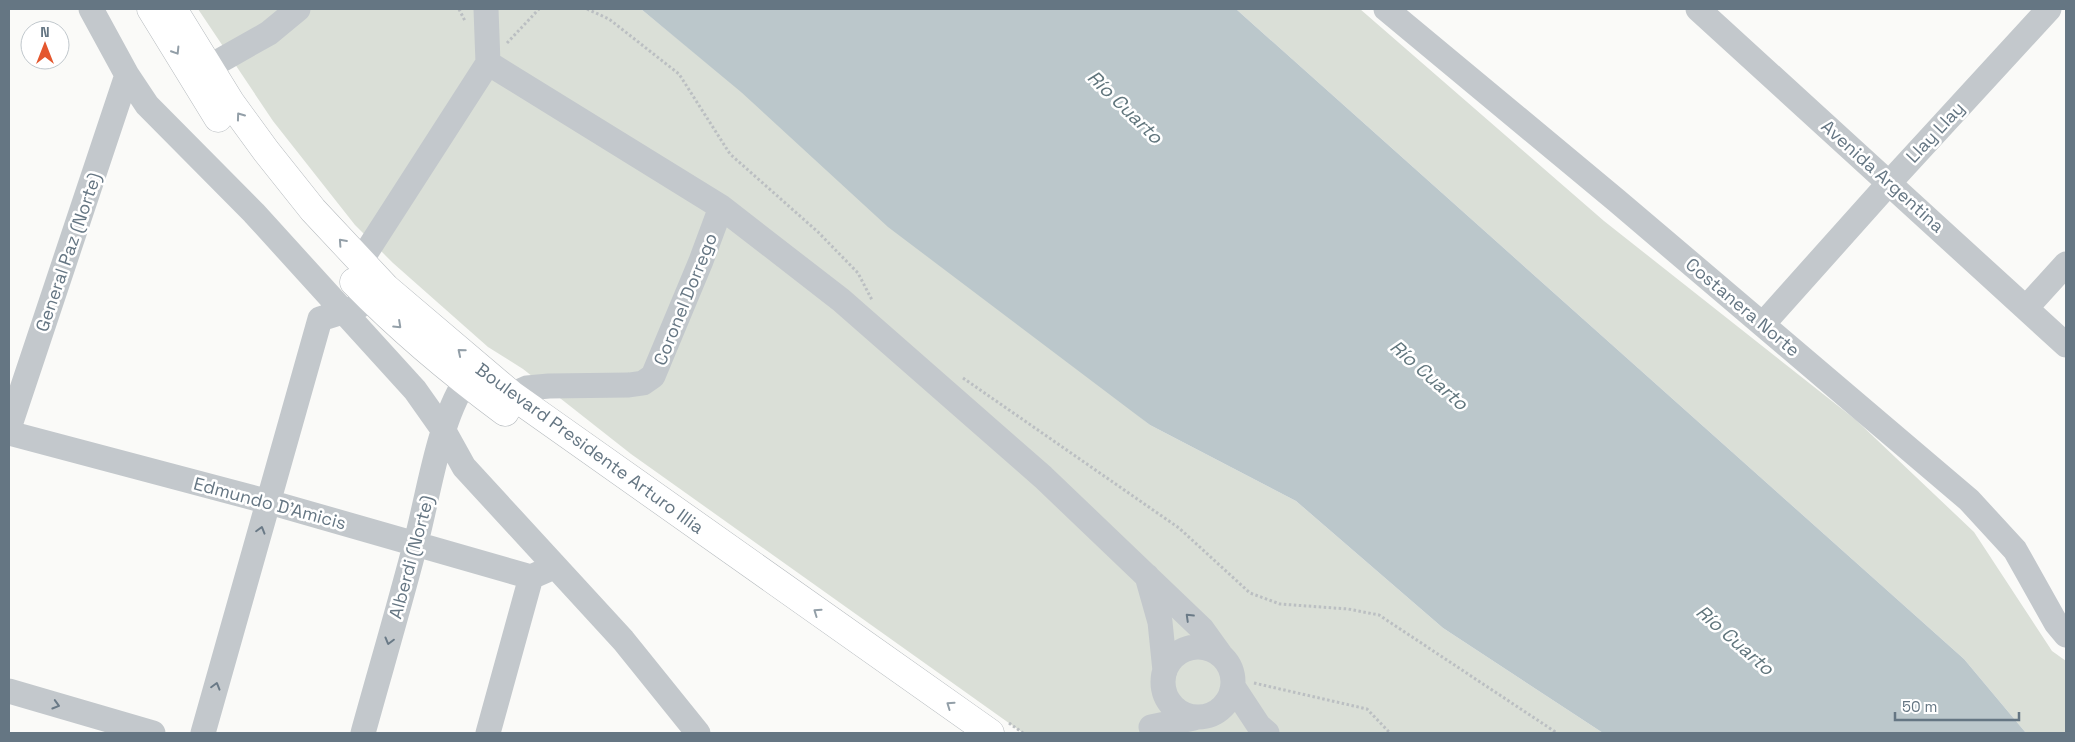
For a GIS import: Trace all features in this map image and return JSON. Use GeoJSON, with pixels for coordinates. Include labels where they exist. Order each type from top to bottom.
{"type":"FeatureCollection","features":[{"type":"Feature","properties":{"kind":"main road","name":"Boulevard Presidente Arturo Illia"},"geometry":{"type":"LineString","coordinates":[[151,9],[215,113],[251,163],[298,222],[502,399],[957,733]]}},
{"type":"Feature","properties":{"kind":"main road","name":"Boulevard Presidente Arturo Illia"},"geometry":{"type":"LineString","coordinates":[[173,9],[231,103],[266,151],[312,210],[360,262],[379,294],[412,338],[462,388],[502,399],[990,733]]}},
{"type":"Feature","properties":{"kind":"street"},"geometry":{"type":"LineString","coordinates":[[91,9],[127,75],[147,105],[254,212],[415,390],[444,431],[464,467],[622,640],[698,733]]}},
{"type":"Feature","properties":{"kind":"street"},"geometry":{"type":"LineString","coordinates":[[209,67],[269,34],[298,9]]}},
{"type":"Feature","properties":{"kind":"street"},"geometry":{"type":"LineString","coordinates":[[360,262],[488,63],[486,9]]}},
{"type":"Feature","properties":{"kind":"street","name":"Costanera Norte"},"geometry":{"type":"LineString","coordinates":[[1386,9],[1616,200],[1969,500],[2015,550],[2056,624],[2066,634]]}},
{"type":"Feature","properties":{"kind":"street","name":"Avenida Argentina"},"geometry":{"type":"LineString","coordinates":[[1698,9],[1890,182],[2066,345]]}},
{"type":"Feature","properties":{"kind":"street","name":"Llay Llay"},"geometry":{"type":"LineString","coordinates":[[1763,324],[2049,9]]}},
{"type":"Feature","properties":{"kind":"street"},"geometry":{"type":"LineString","coordinates":[[2061,9],[2066,14]]}},
{"type":"Feature","properties":{"kind":"street"},"geometry":{"type":"LineString","coordinates":[[488,63],[721,207],[841,300],[1043,477],[1202,630],[1232,669],[1231,690],[1217,713],[1150,730]]}},
{"type":"Feature","properties":{"kind":"street","name":"General Paz (Norte)"},"geometry":{"type":"LineString","coordinates":[[9,428],[127,75]]}},
{"type":"Feature","properties":{"kind":"street","name":"Coronel Dorrego"},"geometry":{"type":"LineString","coordinates":[[502,399],[527,388],[630,385],[643,383],[653,376],[701,261],[721,207]]}},
{"type":"Feature","properties":{"kind":"street"},"geometry":{"type":"LineString","coordinates":[[2026,308],[2066,264]]}},
{"type":"Feature","properties":{"kind":"street"},"geometry":{"type":"LineString","coordinates":[[203,733],[320,319],[343,312],[379,294]]}},
{"type":"Feature","properties":{"kind":"street"},"geometry":{"type":"LineString","coordinates":[[462,388],[463,437],[476,480]]}},
{"type":"Feature","properties":{"kind":"street","name":"Alberdi (Norte)"},"geometry":{"type":"LineString","coordinates":[[363,733],[416,544],[444,431],[462,388]]}},
{"type":"Feature","properties":{"kind":"street","name":"Edmundo D'Amicis"},"geometry":{"type":"LineString","coordinates":[[9,433],[269,502],[531,576]]}},
{"type":"Feature","properties":{"kind":"street"},"geometry":{"type":"LineString","coordinates":[[488,733],[531,576],[554,567]]}},
{"type":"Feature","properties":{"kind":"street"},"geometry":{"type":"LineString","coordinates":[[1146,576],[1160,622],[1163,680],[1166,697],[1173,707],[1182,714],[1194,718]]}},
{"type":"Feature","properties":{"kind":"street"},"geometry":{"type":"LineString","coordinates":[[1164,671],[1174,657],[1188,648],[1210,649],[1220,654]]}},
{"type":"Feature","properties":{"kind":"street"},"geometry":{"type":"LineString","coordinates":[[1231,690],[1263,730]]}},
{"type":"Feature","properties":{"kind":"street"},"geometry":{"type":"LineString","coordinates":[[9,691],[154,733]]}},
{"type":"Feature","properties":{"kind":"street"},"geometry":{"type":"LineString","coordinates":[[1150,730],[1166,697]]}},
{"type":"Feature","properties":{"kind":"path"},"geometry":{"type":"LineString","coordinates":[[587,9],[609,19],[679,74],[730,154],[818,232],[858,273],[875,304]]}},
{"type":"Feature","properties":{"kind":"path"},"geometry":{"type":"LineString","coordinates":[[957,374],[1179,528],[1250,593],[1280,604],[1348,609],[1379,615],[1557,733]]}},
{"type":"Feature","properties":{"kind":"path"},"geometry":{"type":"LineString","coordinates":[[1231,690],[1367,709],[1390,733]]}},
{"type":"Feature","properties":{"kind":"shaded area"},"geometry":{"type":"Polygon","coordinates":[[[198,9],[641,9],[1150,425],[1296,501],[1443,628],[1603,733],[1023,733],[631,454],[523,369],[488,347],[393,263],[355,225],[273,121],[198,9]]]}},
{"type":"Feature","properties":{"kind":"shaded area"},"geometry":{"type":"Polygon","coordinates":[[[1236,9],[1360,9],[1604,221],[1856,420],[1974,532],[2052,651],[2066,661],[2066,733],[2026,733],[1964,659],[1236,9]]]}},
{"type":"Feature","properties":{"kind":"water","name":"Río Cuarto"},"geometry":{"type":"Polygon","coordinates":[[[641,9],[1236,9],[1964,659],[2026,733],[1603,733],[1443,628],[1296,501],[1150,425],[888,227],[741,92],[641,9]]]}}]}
